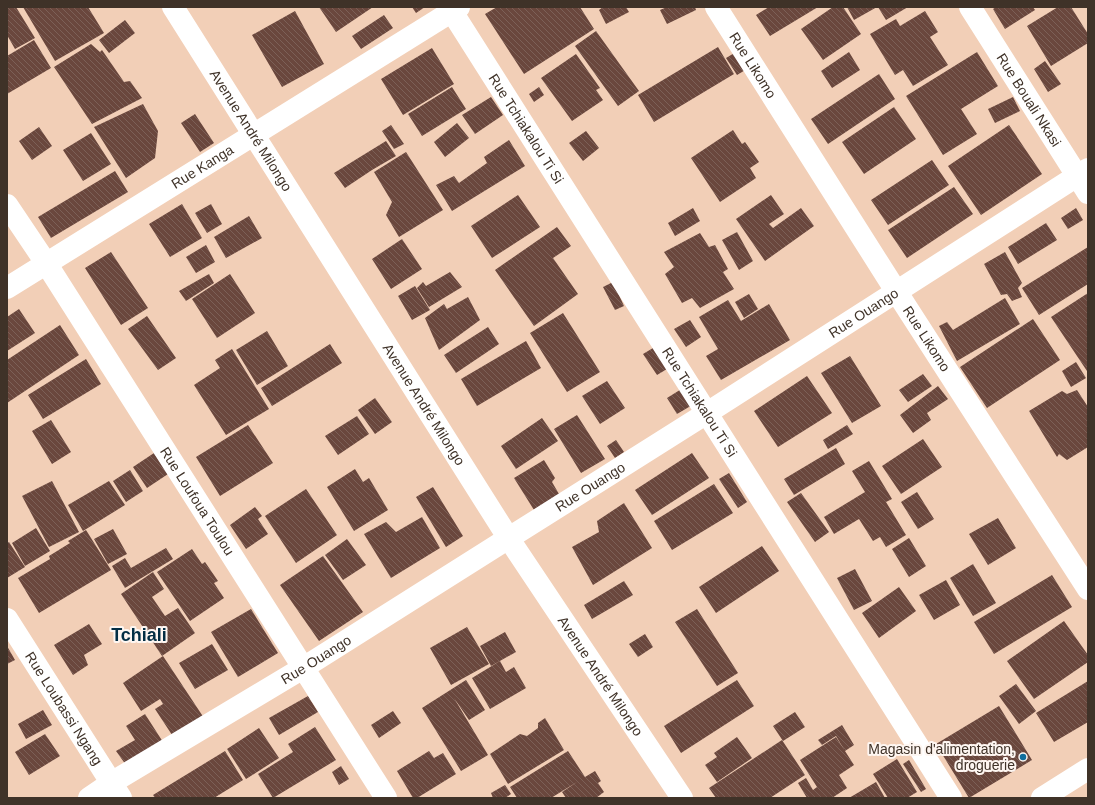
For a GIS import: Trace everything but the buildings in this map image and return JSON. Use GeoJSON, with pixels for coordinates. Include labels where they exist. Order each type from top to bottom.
{"type":"FeatureCollection","features":[{"type":"Feature","properties":{"kind":"street","name":"Avenue André Milongo"},"geometry":{"type":"LineString","coordinates":[[173,7],[509,539],[682,798]]}},
{"type":"Feature","properties":{"kind":"street","name":"Rue Likomo"},"geometry":{"type":"LineString","coordinates":[[716,7],[896,291],[1088,589]]}},
{"type":"Feature","properties":{"kind":"street","name":"Rue Bouali Nkasi"},"geometry":{"type":"LineString","coordinates":[[970,7],[1084,180]]}},
{"type":"Feature","properties":{"kind":"street","name":"Rue Kanga"},"geometry":{"type":"LineString","coordinates":[[7,288],[453,8]]}},
{"type":"Feature","properties":{"kind":"street","name":"Rue Tchiakalou Ti Si"},"geometry":{"type":"LineString","coordinates":[[453,8],[951,798]]}},
{"type":"Feature","properties":{"kind":"street","name":"Rue Ouango"},"geometry":{"type":"LineString","coordinates":[[88,798],[116,790],[303,668],[509,539],[896,291],[1084,180]]}},
{"type":"Feature","properties":{"kind":"street","name":"Rue Loufoua Toulou"},"geometry":{"type":"LineString","coordinates":[[7,205],[386,798]]}},
{"type":"Feature","properties":{"kind":"street","name":"Rue Loubassi Ngang"},"geometry":{"type":"LineString","coordinates":[[7,618],[116,790]]}},
{"type":"Feature","properties":{"kind":"street"},"geometry":{"type":"LineString","coordinates":[[1042,798],[1088,769]]}},
{"type":"Feature","properties":{"kind":"place","name":"Magasin d'alimentation, droguerie"},"geometry":{"type":"Point","coordinates":[1023,757]}},
{"type":"Feature","properties":{"kind":"district","name":"Tchiali"},"geometry":{"type":"Point","coordinates":[139,635]}}]}
